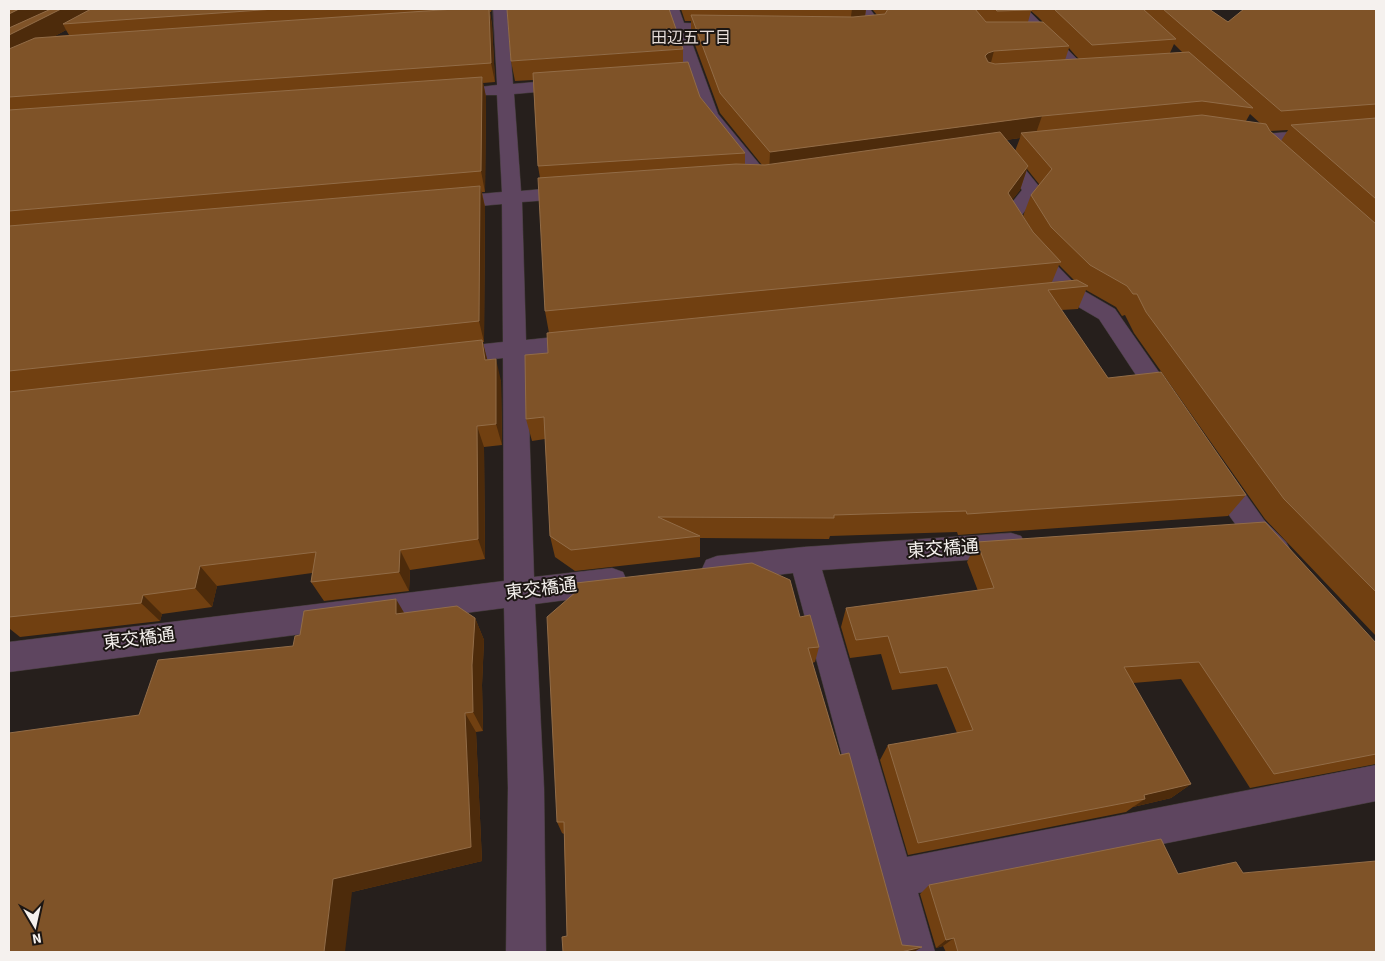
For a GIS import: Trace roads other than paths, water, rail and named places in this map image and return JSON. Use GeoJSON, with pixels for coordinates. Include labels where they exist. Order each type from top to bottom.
{"type":"FeatureCollection","features":[{"type":"Feature","properties":{"kind":"street"},"geometry":{"type":"LineString","coordinates":[[672,9],[710,115],[762,181]]}},
{"type":"Feature","properties":{"kind":"street"},"geometry":{"type":"LineString","coordinates":[[840,30],[878,28],[863,9]]}},
{"type":"Feature","properties":{"kind":"street"},"geometry":{"type":"LineString","coordinates":[[1019,9],[1080,71]]}},
{"type":"Feature","properties":{"kind":"street"},"geometry":{"type":"LineString","coordinates":[[500,16],[512,197],[519,592],[526,788],[526,952]]}},
{"type":"Feature","properties":{"kind":"street"},"geometry":{"type":"LineString","coordinates":[[678,27],[745,28]]}},
{"type":"Feature","properties":{"kind":"street"},"geometry":{"type":"LineString","coordinates":[[1024,35],[1042,34]]}},
{"type":"Feature","properties":{"kind":"street"},"geometry":{"type":"LineString","coordinates":[[1062,72],[1099,70]]}},
{"type":"Feature","properties":{"kind":"street"},"geometry":{"type":"LineString","coordinates":[[677,76],[696,74]]}},
{"type":"Feature","properties":{"kind":"street"},"geometry":{"type":"LineString","coordinates":[[474,91],[590,82]]}},
{"type":"Feature","properties":{"kind":"street"},"geometry":{"type":"LineString","coordinates":[[1250,123],[1264,139],[1265,146],[1279,159]]}},
{"type":"Feature","properties":{"kind":"street"},"geometry":{"type":"LineString","coordinates":[[1228,134],[1264,139],[1376,130]]}},
{"type":"Feature","properties":{"kind":"street"},"geometry":{"type":"LineString","coordinates":[[999,148],[1032,190],[1011,216],[1032,252],[1072,293],[1106,314],[1183,426]]}},
{"type":"Feature","properties":{"kind":"street"},"geometry":{"type":"LineString","coordinates":[[735,180],[762,181],[782,178]]}},
{"type":"Feature","properties":{"kind":"street"},"geometry":{"type":"LineString","coordinates":[[423,204],[599,190]]}},
{"type":"Feature","properties":{"kind":"street"},"geometry":{"type":"LineString","coordinates":[[1042,296],[1072,293]]}},
{"type":"Feature","properties":{"kind":"street"},"geometry":{"type":"LineString","coordinates":[[424,359],[602,340]]}},
{"type":"Feature","properties":{"kind":"street"},"geometry":{"type":"LineString","coordinates":[[1205,458],[1254,528],[1292,570]]}},
{"type":"Feature","properties":{"kind":"street"},"geometry":{"type":"LineString","coordinates":[[1224,530],[1254,528]]}},
{"type":"Feature","properties":{"kind":"street","name":"東交橋通"},"geometry":{"type":"LineString","coordinates":[[686,572],[804,559],[1036,543]]}},
{"type":"Feature","properties":{"kind":"street"},"geometry":{"type":"LineString","coordinates":[[804,559],[914,952]]}},
{"type":"Feature","properties":{"kind":"street","name":"東交橋通"},"geometry":{"type":"LineString","coordinates":[[9,657],[637,578]]}},
{"type":"Feature","properties":{"kind":"street"},"geometry":{"type":"LineString","coordinates":[[894,879],[1376,783]]}},
{"type":"Feature","properties":{"kind":"district","name":"田辺五丁目"},"geometry":{"type":"Point","coordinates":[691,38]}}]}
